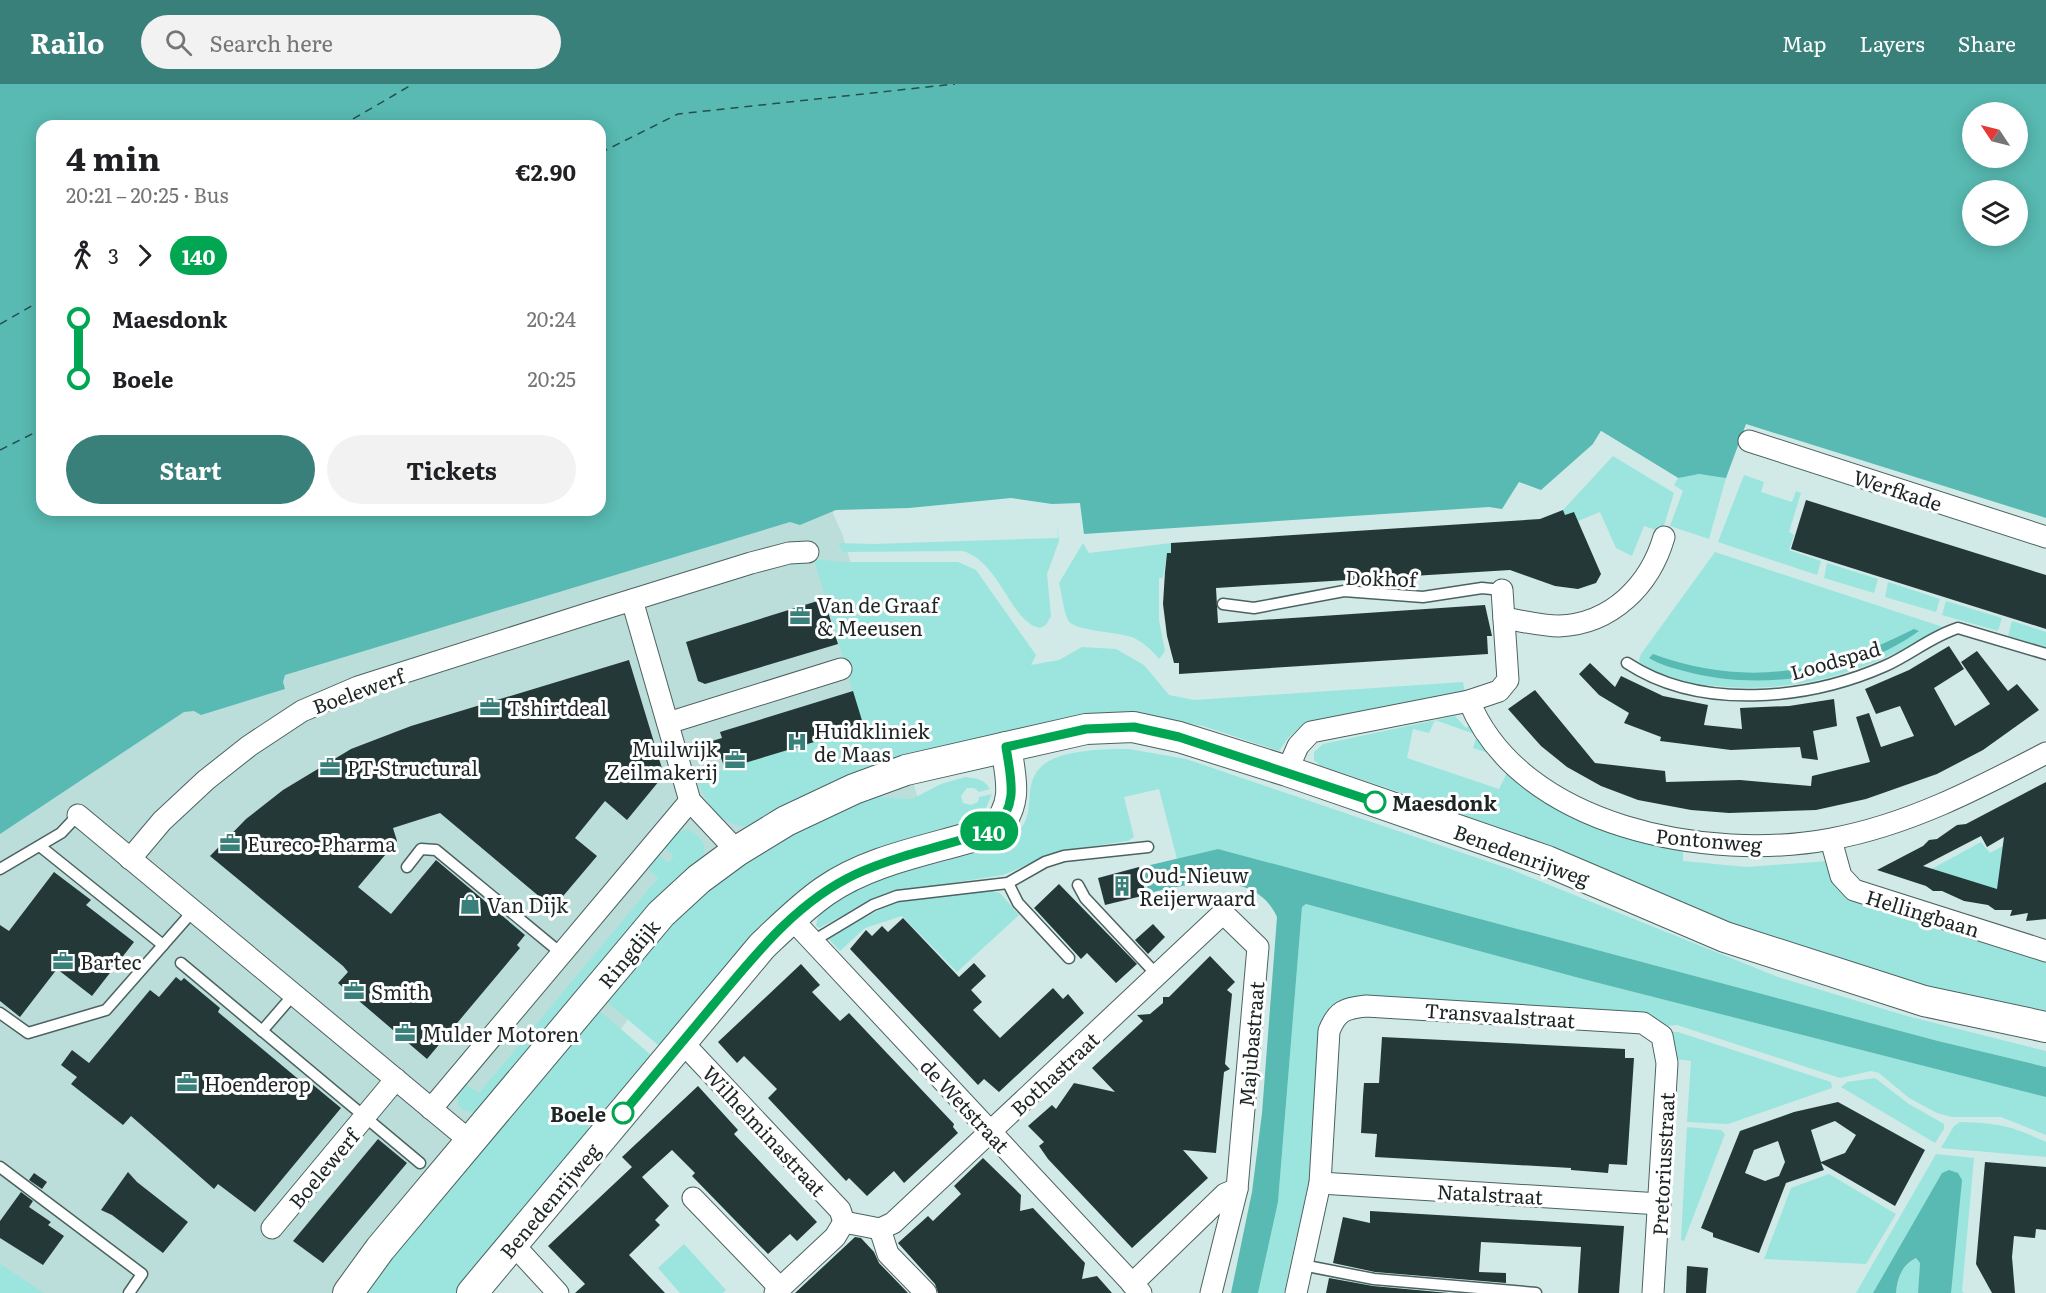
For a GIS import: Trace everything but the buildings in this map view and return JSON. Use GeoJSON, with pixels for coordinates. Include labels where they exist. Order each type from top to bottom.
{"type":"FeatureCollection","features":[{"type":"Feature","properties":{"kind":"street","name":"Werfkade"},"geometry":{"type":"LineString","coordinates":[[1749,441],[2046,537]]}},
{"type":"Feature","properties":{"kind":"street"},"geometry":{"type":"LineString","coordinates":[[1504,618],[1559,626],[1597,617],[1624,602],[1648,575],[1658,557],[1664,537]]}},
{"type":"Feature","properties":{"kind":"street","name":"Boelewerf"},"geometry":{"type":"LineString","coordinates":[[130,859],[162,821],[206,780],[249,746],[302,711],[358,687],[632,600],[761,560],[789,553],[808,552]]}},
{"type":"Feature","properties":{"kind":"street"},"geometry":{"type":"LineString","coordinates":[[1287,771],[1298,746],[1311,732],[1469,701],[1499,691],[1508,680],[1502,590]]}},
{"type":"Feature","properties":{"kind":"street"},"geometry":{"type":"LineString","coordinates":[[632,600],[690,801],[737,851]]}},
{"type":"Feature","properties":{"kind":"street"},"geometry":{"type":"LineString","coordinates":[[668,723],[841,669]]}},
{"type":"Feature","properties":{"kind":"street","name":"Pontonweg"},"geometry":{"type":"LineString","coordinates":[[1469,701],[1478,722],[1506,755],[1530,777],[1564,800],[1622,827],[1670,839],[1748,846],[1831,840],[1906,819],[1965,796],[2046,753]]}},
{"type":"Feature","properties":{"kind":"street","name":"Benedenrijweg"},"geometry":{"type":"LineString","coordinates":[[472,1293],[762,946],[791,918],[826,890],[856,874],[895,859],[994,830],[1005,819],[1013,796],[1006,747],[1086,729],[1134,727],[1179,737],[1287,771],[1547,861],[1725,937],[1924,1001],[2046,1028]]}},
{"type":"Feature","properties":{"kind":"street","name":"Ringdijk"},"geometry":{"type":"LineString","coordinates":[[348,1293],[470,1141],[661,914],[699,879],[737,851],[786,821],[854,789],[906,770],[1006,747]]}},
{"type":"Feature","properties":{"kind":"street"},"geometry":{"type":"LineString","coordinates":[[431,1109],[690,801]]}},
{"type":"Feature","properties":{"kind":"street"},"geometry":{"type":"LineString","coordinates":[[78,815],[470,1141]]}},
{"type":"Feature","properties":{"kind":"street","name":"Hellingbaan"},"geometry":{"type":"LineString","coordinates":[[1831,840],[1841,876],[1854,890],[2046,951]]}},
{"type":"Feature","properties":{"kind":"street","name":"Bothastraat"},"geometry":{"type":"LineString","coordinates":[[880,1229],[893,1223],[992,1132],[1223,913]]}},
{"type":"Feature","properties":{"kind":"street","name":"Majubastraat"},"geometry":{"type":"LineString","coordinates":[[1211,1293],[1237,1189],[1258,947],[1223,913]]}},
{"type":"Feature","properties":{"kind":"street","name":"de Wetstraat"},"geometry":{"type":"LineString","coordinates":[[791,918],[1136,1288]]}},
{"type":"Feature","properties":{"kind":"street","name":"Transvaalstraat"},"geometry":{"type":"LineString","coordinates":[[1320,1184],[1329,1031],[1336,1014],[1348,1007],[1366,1006],[1644,1023],[1662,1035]]}},
{"type":"Feature","properties":{"kind":"street","name":"Pretoriusstraat"},"geometry":{"type":"LineString","coordinates":[[1653,1293],[1667,1064],[1662,1035]]}},
{"type":"Feature","properties":{"kind":"street","name":"Wilhelminastraat"},"geometry":{"type":"LineString","coordinates":[[682,1042],[840,1210],[844,1222]]}},
{"type":"Feature","properties":{"kind":"street","name":"Boelewerf"},"geometry":{"type":"LineString","coordinates":[[272,1228],[396,1079]]}},
{"type":"Feature","properties":{"kind":"street"},"geometry":{"type":"LineString","coordinates":[[1296,1293],[1320,1184]]}},
{"type":"Feature","properties":{"kind":"street","name":"Natalstraat"},"geometry":{"type":"LineString","coordinates":[[1320,1184],[1660,1203]]}},
{"type":"Feature","properties":{"kind":"street"},"geometry":{"type":"LineString","coordinates":[[1136,1288],[1225,1194],[1237,1189]]}},
{"type":"Feature","properties":{"kind":"street"},"geometry":{"type":"LineString","coordinates":[[693,1198],[778,1291],[835,1237],[844,1222],[880,1229],[888,1254],[926,1293]]}},
{"type":"Feature","properties":{"kind":"street"},"geometry":{"type":"LineString","coordinates":[[512,1243],[558,1293]]}},
{"type":"Feature","properties":{"kind":"lane","name":"Dokhof"},"geometry":{"type":"LineString","coordinates":[[1223,604],[1254,608],[1344,591],[1423,597],[1482,588],[1502,590]]}},
{"type":"Feature","properties":{"kind":"lane","name":"Loodspad"},"geometry":{"type":"LineString","coordinates":[[1627,663],[1660,681],[1677,686],[1733,694],[1772,694],[1824,686],[1856,677],[1885,666],[1945,632],[1958,628],[2046,654]]}},
{"type":"Feature","properties":{"kind":"lane"},"geometry":{"type":"LineString","coordinates":[[0,869],[61,833],[78,815]]}},
{"type":"Feature","properties":{"kind":"lane"},"geometry":{"type":"LineString","coordinates":[[40,847],[163,945]]}},
{"type":"Feature","properties":{"kind":"lane"},"geometry":{"type":"LineString","coordinates":[[813,941],[873,905],[897,896],[1008,883],[1045,862],[1064,856],[1148,847]]}},
{"type":"Feature","properties":{"kind":"lane"},"geometry":{"type":"LineString","coordinates":[[406,867],[421,849],[436,850],[562,954]]}},
{"type":"Feature","properties":{"kind":"lane"},"geometry":{"type":"LineString","coordinates":[[1008,883],[1018,903],[1069,958]]}},
{"type":"Feature","properties":{"kind":"lane"},"geometry":{"type":"LineString","coordinates":[[1078,885],[1085,898],[1157,975]]}},
{"type":"Feature","properties":{"kind":"lane"},"geometry":{"type":"LineString","coordinates":[[0,1012],[28,1033],[106,1010],[193,911]]}},
{"type":"Feature","properties":{"kind":"lane"},"geometry":{"type":"LineString","coordinates":[[181,963],[420,1163]]}},
{"type":"Feature","properties":{"kind":"lane"},"geometry":{"type":"LineString","coordinates":[[262,1031],[294,994]]}},
{"type":"Feature","properties":{"kind":"lane"},"geometry":{"type":"LineString","coordinates":[[0,1167],[142,1274],[129,1293]]}},
{"type":"Feature","properties":{"kind":"lane"},"geometry":{"type":"LineString","coordinates":[[1302,1264],[1374,1279],[1536,1293]]}},
{"type":"Feature","properties":{"kind":"shaded area"},"geometry":{"type":"Polygon","coordinates":[[[0,84],[2046,84],[2046,518],[1746,424],[1726,478],[1699,474],[1678,478],[1601,431],[1593,444],[1541,490],[1519,482],[1502,509],[1489,507],[1084,534],[1080,503],[1052,504],[1011,498],[909,508],[836,510],[800,525],[790,522],[285,675],[283,682],[285,689],[201,715],[194,711],[184,712],[0,834],[0,84]]]}},
{"type":"Feature","properties":{"kind":"shaded area"},"geometry":{"type":"Polygon","coordinates":[[[1613,456],[1674,493],[1662,532],[1644,526],[1632,556],[1616,548],[1600,512],[1578,521],[1565,515],[1563,510],[1613,456]]]}},
{"type":"Feature","properties":{"kind":"shaded area"},"geometry":{"type":"Polygon","coordinates":[[[1685,474],[1719,475],[1726,478],[1709,539],[1670,526],[1683,491],[1674,485],[1678,478],[1685,474]]]}},
{"type":"Feature","properties":{"kind":"shaded area"},"geometry":{"type":"Polygon","coordinates":[[[1744,475],[1764,482],[1761,492],[1792,502],[1796,491],[1801,493],[1789,532],[1794,535],[1789,550],[1821,561],[1817,575],[1718,542],[1744,475]]]}},
{"type":"Feature","properties":{"kind":"shaded area"},"geometry":{"type":"Polygon","coordinates":[[[822,488],[843,536],[922,813],[660,976],[426,1293],[0,1293],[0,807],[169,682],[822,488]]]}},
{"type":"Feature","properties":{"kind":"shaded area"},"geometry":{"type":"Polygon","coordinates":[[[1057,525],[1059,541],[1047,574],[1051,616],[1046,625],[1040,628],[1021,615],[987,567],[963,551],[842,552],[838,543],[1058,538],[1057,525]]]}},
{"type":"Feature","properties":{"kind":"shaded area"},"geometry":{"type":"Polygon","coordinates":[[[1083,543],[1089,553],[1171,543],[1171,553],[1167,554],[1163,578],[1159,578],[1159,620],[1165,651],[1159,659],[1148,647],[1134,638],[1079,627],[1068,620],[1059,583],[1083,543]]]}},
{"type":"Feature","properties":{"kind":"shaded area"},"geometry":{"type":"Polygon","coordinates":[[[1715,552],[1943,627],[1888,657],[1830,677],[1801,683],[1739,688],[1687,686],[1642,667],[1639,660],[1641,654],[1715,552]]]}},
{"type":"Feature","properties":{"kind":"shaded area"},"geometry":{"type":"Polygon","coordinates":[[[814,559],[844,562],[958,562],[976,570],[1036,655],[1031,665],[1059,660],[1082,647],[1116,649],[1144,665],[1169,695],[1194,700],[1463,682],[1465,692],[1302,726],[1288,738],[1279,751],[1203,726],[1147,717],[759,826],[735,824],[717,814],[705,797],[695,775],[716,769],[719,771],[863,727],[814,559]]]}},
{"type":"Feature","properties":{"kind":"shaded area"},"geometry":{"type":"Polygon","coordinates":[[[1827,563],[1878,579],[1874,593],[1824,578],[1827,563]]]}},
{"type":"Feature","properties":{"kind":"shaded area"},"geometry":{"type":"Polygon","coordinates":[[[1888,582],[1940,599],[1936,612],[1885,597],[1888,582]]]}},
{"type":"Feature","properties":{"kind":"shaded area"},"geometry":{"type":"Polygon","coordinates":[[[1946,601],[2002,618],[1998,631],[1942,615],[1946,601]]]}},
{"type":"Feature","properties":{"kind":"shaded area"},"geometry":{"type":"Polygon","coordinates":[[[2012,621],[2046,632],[2046,648],[2008,636],[2012,621]]]}},
{"type":"Feature","properties":{"kind":"shaded area"},"geometry":{"type":"Polygon","coordinates":[[[1914,629],[1919,631],[1865,660],[1806,677],[1744,680],[1713,677],[1675,669],[1649,658],[1653,654],[1720,671],[1753,673],[1786,671],[1850,656],[1914,629]]]}},
{"type":"Feature","properties":{"kind":"shaded area"},"geometry":{"type":"Polygon","coordinates":[[[1455,716],[1466,728],[1472,724],[1491,749],[1488,753],[1473,748],[1477,735],[1435,720],[1455,716]]]}},
{"type":"Feature","properties":{"kind":"shaded area"},"geometry":{"type":"Polygon","coordinates":[[[1435,720],[1429,733],[1413,729],[1407,758],[1499,789],[1508,771],[1683,847],[1683,861],[1747,867],[1828,861],[1835,877],[2046,960],[2046,1020],[1790,950],[1413,804],[1414,797],[1321,766],[1314,760],[1314,752],[1323,744],[1435,720]]]}},
{"type":"Feature","properties":{"kind":"shaded area"},"geometry":{"type":"Polygon","coordinates":[[[1129,749],[1186,759],[1510,869],[1778,977],[1907,1016],[2046,1051],[2046,1067],[1938,1041],[1218,849],[1177,859],[1159,789],[1124,797],[1134,837],[1128,841],[1060,851],[1003,875],[886,893],[819,928],[816,925],[819,913],[850,893],[889,876],[1006,845],[1006,839],[1024,824],[1034,776],[1048,762],[1082,751],[1129,749]]]}},
{"type":"Feature","properties":{"kind":"shaded area"},"geometry":{"type":"Polygon","coordinates":[[[965,777],[979,780],[990,789],[979,792],[974,788],[967,788],[961,796],[963,803],[971,805],[978,802],[979,797],[992,794],[985,810],[948,833],[864,859],[664,1050],[601,997],[643,947],[742,859],[863,796],[912,799],[941,784],[965,777]]]}},
{"type":"Feature","properties":{"kind":"shaded area"},"geometry":{"type":"Polygon","coordinates":[[[2046,823],[2016,898],[1926,872],[1981,842],[1990,853],[2046,823]]]}},
{"type":"Feature","properties":{"kind":"shaded area"},"geometry":{"type":"Polygon","coordinates":[[[688,829],[703,843],[702,863],[476,1113],[463,1110],[458,1105],[458,1096],[466,1084],[479,1093],[658,878],[647,868],[658,855],[669,863],[674,856],[664,848],[677,832],[688,829]]]}},
{"type":"Feature","properties":{"kind":"shaded area"},"geometry":{"type":"Polygon","coordinates":[[[1218,849],[1938,1041],[2046,1067],[2046,1097],[1579,978],[1306,904],[1302,907],[1278,1202],[1258,1293],[1231,1293],[1252,1192],[1262,1113],[1277,917],[1267,901],[1254,891],[1238,885],[1202,883],[1149,893],[1142,867],[1218,849]]]}},
{"type":"Feature","properties":{"kind":"shaded area"},"geometry":{"type":"Polygon","coordinates":[[[989,890],[1000,893],[1019,915],[957,972],[902,916],[865,928],[840,951],[827,937],[893,903],[989,890]]]}},
{"type":"Feature","properties":{"kind":"shaded area"},"geometry":{"type":"Polygon","coordinates":[[[1306,904],[1579,978],[2046,1097],[2046,1135],[2001,1117],[1952,1117],[1937,1113],[1909,1098],[1879,1073],[1871,1071],[1840,1078],[1677,1025],[1666,1026],[1653,1017],[1337,1004],[1310,1176],[1284,1293],[1258,1293],[1278,1202],[1302,907],[1306,904]]]}},
{"type":"Feature","properties":{"kind":"shaded area"},"geometry":{"type":"Polygon","coordinates":[[[594,1006],[651,1055],[588,1128],[594,1134],[460,1293],[360,1293],[594,1006]]]}},
{"type":"Feature","properties":{"kind":"shaded area"},"geometry":{"type":"Polygon","coordinates":[[[1672,1032],[1831,1082],[1832,1088],[1728,1124],[1687,1122],[1691,1061],[1676,1059],[1672,1032]]]}},
{"type":"Feature","properties":{"kind":"shaded area"},"geometry":{"type":"Polygon","coordinates":[[[1875,1078],[1909,1104],[1944,1124],[1944,1129],[1935,1143],[1841,1087],[1847,1082],[1875,1078]]]}},
{"type":"Feature","properties":{"kind":"shaded area"},"geometry":{"type":"Polygon","coordinates":[[[1960,1122],[2005,1126],[2024,1132],[2046,1142],[2046,1157],[1941,1148],[1954,1126],[1960,1122]]]}},
{"type":"Feature","properties":{"kind":"shaded area"},"geometry":{"type":"Polygon","coordinates":[[[1687,1127],[1721,1130],[1725,1134],[1684,1241],[1681,1240],[1687,1127]]]}},
{"type":"Feature","properties":{"kind":"shaded area"},"geometry":{"type":"Polygon","coordinates":[[[1936,1154],[1974,1158],[1962,1291],[1964,1293],[1951,1293],[1950,1287],[1949,1170],[1942,1174],[1873,1293],[1856,1293],[1936,1154]]]}},
{"type":"Feature","properties":{"kind":"shaded area"},"geometry":{"type":"Polygon","coordinates":[[[1949,1170],[1958,1173],[1962,1180],[1951,1293],[1918,1293],[1920,1263],[1916,1258],[1901,1272],[1896,1293],[1873,1293],[1942,1173],[1949,1170]]]}},
{"type":"Feature","properties":{"kind":"shaded area"},"geometry":{"type":"Polygon","coordinates":[[[1829,1174],[1896,1214],[1866,1264],[1764,1259],[1791,1188],[1829,1174]]]}},
{"type":"Feature","properties":{"kind":"shaded area"},"geometry":{"type":"Polygon","coordinates":[[[684,1244],[726,1290],[723,1293],[680,1293],[658,1268],[684,1244]]]}},
{"type":"Feature","properties":{"kind":"shaded area"},"geometry":{"type":"Polygon","coordinates":[[[1916,1258],[1920,1263],[1918,1293],[1896,1293],[1901,1273],[1916,1258]]]}},
{"type":"Feature","properties":{"kind":"shaded area"},"geometry":{"type":"Polygon","coordinates":[[[0,1264],[44,1293],[0,1293],[0,1264]]]}},
{"type":"Feature","properties":{"kind":"pier"},"geometry":{"type":"Polygon","coordinates":[[[1601,431],[1678,478],[1677,480],[1602,435],[1595,446],[1593,444],[1601,431]]]}},
{"type":"Feature","properties":{"kind":"ferry route"},"geometry":{"type":"LineString","coordinates":[[351,120],[413,84]]}},
{"type":"Feature","properties":{"kind":"ferry route"},"geometry":{"type":"LineString","coordinates":[[606,150],[678,114],[955,84]]}},
{"type":"Feature","properties":{"kind":"ferry route"},"geometry":{"type":"LineString","coordinates":[[0,324],[36,303]]}},
{"type":"Feature","properties":{"kind":"ferry route"},"geometry":{"type":"LineString","coordinates":[[0,450],[36,432]]}},
{"type":"Feature","properties":{"kind":"bus line","name":"140"},"geometry":{"type":"LineString","coordinates":[[623,1113],[762,946],[791,918],[826,890],[856,874],[895,859],[994,830],[1005,819],[1013,796],[1006,747],[1086,729],[1134,727],[1179,737],[1375,802]]}},
{"type":"Feature","properties":{"kind":"place","name":"Van de Graaf & Meeusen"},"geometry":{"type":"Point","coordinates":[800,616]}},
{"type":"Feature","properties":{"kind":"place","name":"Tshirtdeal"},"geometry":{"type":"Point","coordinates":[490,707]}},
{"type":"Feature","properties":{"kind":"place","name":"Huidkliniek de Maas"},"geometry":{"type":"Point","coordinates":[797,742]}},
{"type":"Feature","properties":{"kind":"place","name":"Muilwijk Zeilmakerij"},"geometry":{"type":"Point","coordinates":[735,760]}},
{"type":"Feature","properties":{"kind":"place","name":"PT-Structural"},"geometry":{"type":"Point","coordinates":[330,767]}},
{"type":"Feature","properties":{"kind":"place","name":"Maesdonk"},"geometry":{"type":"Point","coordinates":[1375,802]}},
{"type":"Feature","properties":{"kind":"place","name":"Eureco-Pharma"},"geometry":{"type":"Point","coordinates":[230,843]}},
{"type":"Feature","properties":{"kind":"place","name":"Oud-Nieuw Reijerwaard"},"geometry":{"type":"Point","coordinates":[1122,886]}},
{"type":"Feature","properties":{"kind":"place","name":"Van Dijk"},"geometry":{"type":"Point","coordinates":[470,904]}},
{"type":"Feature","properties":{"kind":"place","name":"Bartec"},"geometry":{"type":"Point","coordinates":[63,961]}},
{"type":"Feature","properties":{"kind":"place","name":"Smith"},"geometry":{"type":"Point","coordinates":[354,991]}},
{"type":"Feature","properties":{"kind":"place","name":"Mulder Motoren"},"geometry":{"type":"Point","coordinates":[405,1033]}},
{"type":"Feature","properties":{"kind":"place","name":"Hoenderop"},"geometry":{"type":"Point","coordinates":[187,1083]}},
{"type":"Feature","properties":{"kind":"place","name":"Boele"},"geometry":{"type":"Point","coordinates":[623,1113]}}]}
